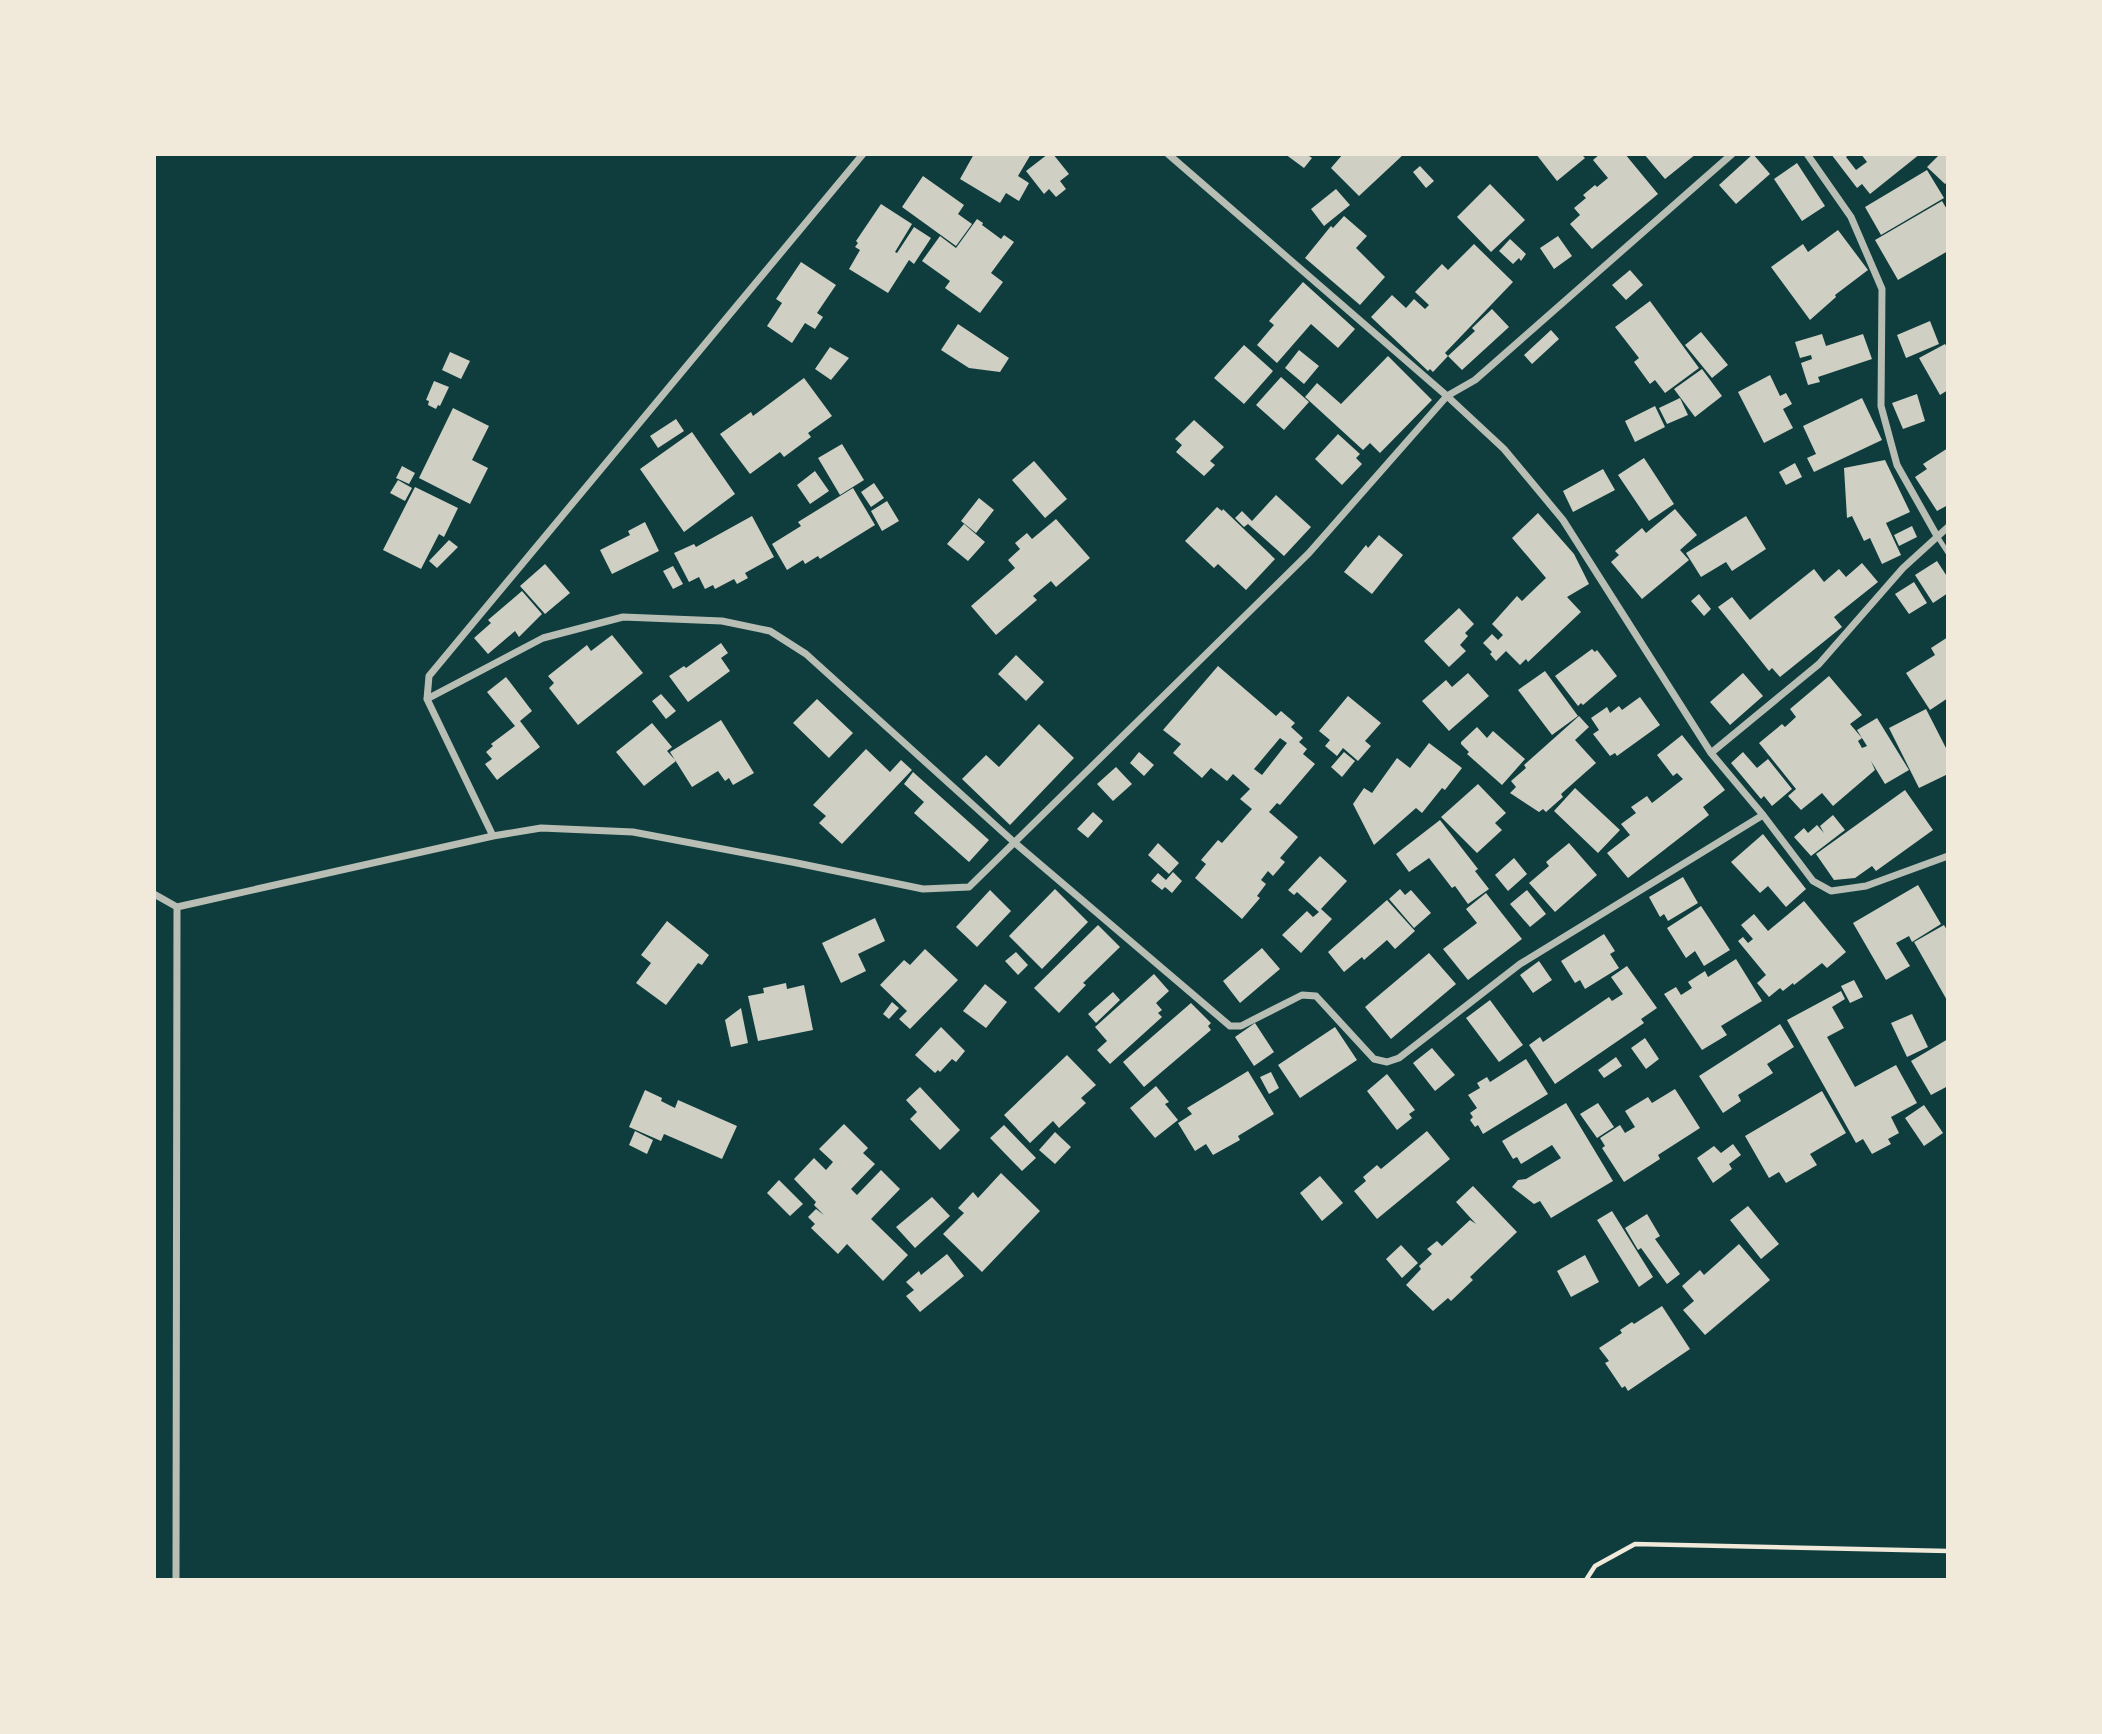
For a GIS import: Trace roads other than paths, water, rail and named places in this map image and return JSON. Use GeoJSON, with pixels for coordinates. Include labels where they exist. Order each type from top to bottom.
{"type":"FeatureCollection","features":[{"type":"Feature","properties":{"kind":"street"},"geometry":{"type":"LineString","coordinates":[[493,836],[427,699],[429,676],[863,154]]}},
{"type":"Feature","properties":{"kind":"street"},"geometry":{"type":"LineString","coordinates":[[1168,154],[1447,396],[1504,449],[1563,520],[1711,753],[1813,881],[1831,891],[1866,886],[1948,856]]}},
{"type":"Feature","properties":{"kind":"street"},"geometry":{"type":"LineString","coordinates":[[154,894],[177,907],[493,836],[541,828],[633,832],[923,889],[968,887],[1309,552],[1447,396],[1475,380],[1732,154]]}},
{"type":"Feature","properties":{"kind":"street"},"geometry":{"type":"LineString","coordinates":[[1807,154],[1851,217],[1882,289],[1881,406],[1897,465],[1937,536]]}},
{"type":"Feature","properties":{"kind":"street"},"geometry":{"type":"LineString","coordinates":[[1711,753],[1819,664],[1903,568],[1948,527]]}},
{"type":"Feature","properties":{"kind":"street"},"geometry":{"type":"LineString","coordinates":[[427,699],[542,638],[623,617],[722,621],[770,631],[806,654],[1015,843],[1230,1026],[1241,1026],[1302,995],[1317,996],[1374,1059],[1387,1062],[1399,1059],[1520,964],[1763,815]]}},
{"type":"Feature","properties":{"kind":"street"},"geometry":{"type":"LineString","coordinates":[[176,1580],[177,907]]}},
{"type":"Feature","properties":{"kind":"lane"},"geometry":{"type":"LineString","coordinates":[[1937,536],[1948,554]]}}]}
